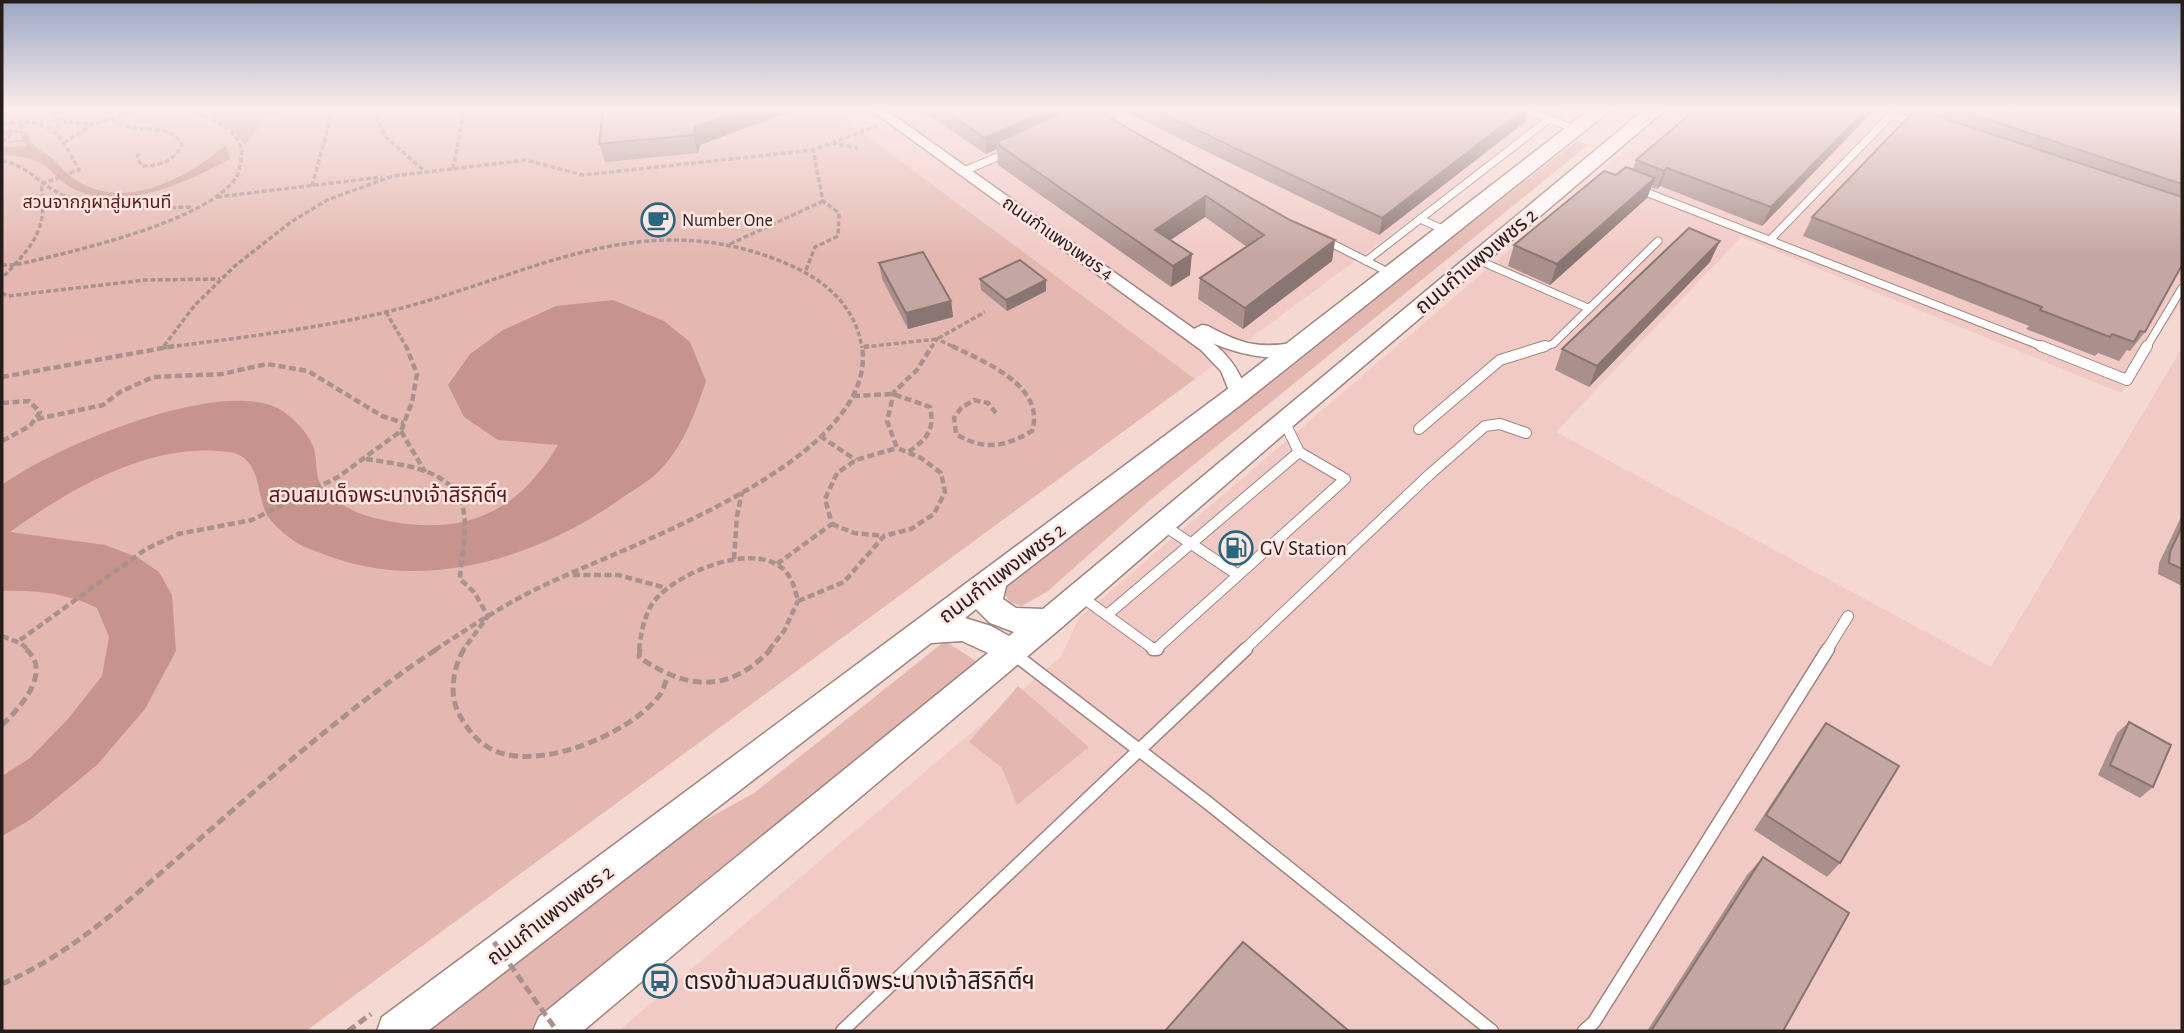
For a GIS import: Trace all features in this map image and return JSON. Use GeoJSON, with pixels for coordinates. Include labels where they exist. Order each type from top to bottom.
{"type":"FeatureCollection","features":[{"type":"Feature","properties":{"kind":"main road","name":"ถนนกำแพงเพชร 2"},"geometry":{"type":"LineString","coordinates":[[396,1031],[1238,394],[1542,157]]}},
{"type":"Feature","properties":{"kind":"main road","name":"ถนนกำแพงเพชร 2"},"geometry":{"type":"LineString","coordinates":[[555,1031],[1050,620],[1284,420],[1606,157]]}},
{"type":"Feature","properties":{"kind":"main road"},"geometry":{"type":"LineString","coordinates":[[992,581],[987,602],[995,613],[1014,622],[1050,620]]}},
{"type":"Feature","properties":{"kind":"main road"},"geometry":{"type":"LineString","coordinates":[[924,633],[947,627],[966,628],[1011,652]]}},
{"type":"Feature","properties":{"kind":"street","name":"ถนนกำแพงเพชร 4"},"geometry":{"type":"LineString","coordinates":[[943,157],[1137,294],[1218,355],[1234,377],[1238,394]]}},
{"type":"Feature","properties":{"kind":"street","name":"ถนนกำแพงเพชร 4"},"geometry":{"type":"LineString","coordinates":[[1137,294],[1244,352],[1260,353],[1299,347]]}},
{"type":"Feature","properties":{"kind":"lane"},"geometry":{"type":"LineString","coordinates":[[964,172],[998,157]]}},
{"type":"Feature","properties":{"kind":"lane"},"geometry":{"type":"LineString","coordinates":[[1366,261],[1500,157]]}},
{"type":"Feature","properties":{"kind":"lane"},"geometry":{"type":"LineString","coordinates":[[1770,240],[1850,157]]}},
{"type":"Feature","properties":{"kind":"lane"},"geometry":{"type":"LineString","coordinates":[[1635,187],[2127,380],[2182,288]]}},
{"type":"Feature","properties":{"kind":"lane"},"geometry":{"type":"LineString","coordinates":[[1420,219],[1448,231]]}},
{"type":"Feature","properties":{"kind":"lane"},"geometry":{"type":"LineString","coordinates":[[1312,233],[1393,274]]}},
{"type":"Feature","properties":{"kind":"lane"},"geometry":{"type":"LineString","coordinates":[[1419,429],[1500,360],[1553,344],[1658,241]]}},
{"type":"Feature","properties":{"kind":"lane"},"geometry":{"type":"LineString","coordinates":[[1478,260],[1588,308]]}},
{"type":"Feature","properties":{"kind":"lane"},"geometry":{"type":"LineString","coordinates":[[1079,595],[1155,650],[1345,479],[1299,452],[1284,420]]}},
{"type":"Feature","properties":{"kind":"lane"},"geometry":{"type":"LineString","coordinates":[[842,1031],[1429,475],[1485,426],[1502,424],[1526,433]]}},
{"type":"Feature","properties":{"kind":"lane"},"geometry":{"type":"LineString","coordinates":[[1107,615],[1299,452]]}},
{"type":"Feature","properties":{"kind":"lane"},"geometry":{"type":"LineString","coordinates":[[1163,525],[1238,575]]}},
{"type":"Feature","properties":{"kind":"lane"},"geometry":{"type":"LineString","coordinates":[[1584,1031],[1594,1022],[1848,616]]}},
{"type":"Feature","properties":{"kind":"lane"},"geometry":{"type":"LineString","coordinates":[[1011,652],[1137,750],[1474,1026],[1492,1031]]}},
{"type":"Feature","properties":{"kind":"path"},"geometry":{"type":"LineString","coordinates":[[41,184],[79,170],[72,157]]}},
{"type":"Feature","properties":{"kind":"path"},"geometry":{"type":"LineString","coordinates":[[137,157],[142,166],[154,165],[170,157]]}},
{"type":"Feature","properties":{"kind":"path"},"geometry":{"type":"LineString","coordinates":[[2,265],[15,265],[103,244],[196,207],[217,197],[237,178],[243,157]]}},
{"type":"Feature","properties":{"kind":"path"},"geometry":{"type":"LineString","coordinates":[[312,186],[320,157]]}},
{"type":"Feature","properties":{"kind":"path"},"geometry":{"type":"LineString","coordinates":[[407,157],[424,171]]}},
{"type":"Feature","properties":{"kind":"path"},"geometry":{"type":"LineString","coordinates":[[453,169],[455,157]]}},
{"type":"Feature","properties":{"kind":"path"},"geometry":{"type":"LineString","coordinates":[[217,197],[526,160],[583,175],[747,157]]}},
{"type":"Feature","properties":{"kind":"path"},"geometry":{"type":"LineString","coordinates":[[806,270],[816,247],[838,236],[839,213],[823,201],[814,157]]}},
{"type":"Feature","properties":{"kind":"path"},"geometry":{"type":"LineString","coordinates":[[2,161],[26,169],[41,184],[85,203],[116,207],[196,207]]}},
{"type":"Feature","properties":{"kind":"path"},"geometry":{"type":"LineString","coordinates":[[164,346],[194,306],[291,222],[327,200],[393,176]]}},
{"type":"Feature","properties":{"kind":"path"},"geometry":{"type":"LineString","coordinates":[[2,278],[36,240],[44,222],[46,204],[41,184]]}},
{"type":"Feature","properties":{"kind":"path"},"geometry":{"type":"LineString","coordinates":[[729,244],[823,201]]}},
{"type":"Feature","properties":{"kind":"path"},"geometry":{"type":"LineString","coordinates":[[2,377],[63,363],[386,312],[585,248],[642,241],[691,240],[729,244],[806,270],[852,311],[864,347],[862,383],[838,420],[800,454],[707,512],[568,575],[488,616],[368,695],[96,929],[17,978],[2,984]]}},
{"type":"Feature","properties":{"kind":"path"},"geometry":{"type":"LineString","coordinates":[[2,293],[8,296],[145,280],[222,279]]}},
{"type":"Feature","properties":{"kind":"path"},"geometry":{"type":"LineString","coordinates":[[20,640],[146,549],[178,534],[252,520],[338,477],[401,431],[412,402],[417,374],[409,351],[386,312]]}},
{"type":"Feature","properties":{"kind":"path"},"geometry":{"type":"LineString","coordinates":[[864,347],[937,339],[985,312]]}},
{"type":"Feature","properties":{"kind":"path"},"geometry":{"type":"LineString","coordinates":[[897,448],[887,421],[894,392],[917,370],[937,339]]}},
{"type":"Feature","properties":{"kind":"path"},"geometry":{"type":"LineString","coordinates":[[937,339],[997,370],[1031,400],[1037,414],[1032,431],[1014,443],[991,448],[972,445],[956,434],[954,418],[961,408],[974,400],[988,403],[996,413]]}},
{"type":"Feature","properties":{"kind":"path"},"geometry":{"type":"LineString","coordinates":[[37,419],[103,405],[120,392],[153,377],[222,374],[267,364],[308,371],[382,416],[404,423]]}},
{"type":"Feature","properties":{"kind":"path"},"geometry":{"type":"LineString","coordinates":[[853,396],[872,391],[894,392],[912,397],[930,407],[934,424],[928,438],[907,452]]}},
{"type":"Feature","properties":{"kind":"path"},"geometry":{"type":"LineString","coordinates":[[2,403],[23,400],[33,402],[40,412],[37,419],[21,433],[2,441]]}},
{"type":"Feature","properties":{"kind":"path"},"geometry":{"type":"LineString","coordinates":[[401,431],[426,472]]}},
{"type":"Feature","properties":{"kind":"path"},"geometry":{"type":"LineString","coordinates":[[820,436],[856,460]]}},
{"type":"Feature","properties":{"kind":"path"},"geometry":{"type":"LineString","coordinates":[[897,448],[941,473],[945,492],[934,514],[911,529],[884,536],[854,533],[832,524],[825,499],[836,473],[856,460],[897,448]]}},
{"type":"Feature","properties":{"kind":"path"},"geometry":{"type":"LineString","coordinates":[[366,459],[426,472],[452,483],[460,494],[464,512],[460,579],[474,592],[488,616]]}},
{"type":"Feature","properties":{"kind":"path"},"geometry":{"type":"LineString","coordinates":[[734,559],[742,491]]}},
{"type":"Feature","properties":{"kind":"path"},"geometry":{"type":"LineString","coordinates":[[777,564],[832,524]]}},
{"type":"Feature","properties":{"kind":"path"},"geometry":{"type":"LineString","coordinates":[[797,601],[844,582],[884,536]]}},
{"type":"Feature","properties":{"kind":"path"},"geometry":{"type":"LineString","coordinates":[[734,559],[777,564],[793,580],[797,601],[779,640],[752,666],[723,680],[690,681],[668,677],[639,657],[640,628],[653,602],[666,588],[702,567],[734,559]]}},
{"type":"Feature","properties":{"kind":"path"},"geometry":{"type":"LineString","coordinates":[[568,575],[618,575],[666,588]]}},
{"type":"Feature","properties":{"kind":"path"},"geometry":{"type":"LineString","coordinates":[[488,616],[459,658],[451,692],[463,728],[488,751],[530,756],[580,748],[627,724],[661,695],[668,677]]}},
{"type":"Feature","properties":{"kind":"path"},"geometry":{"type":"LineString","coordinates":[[2,636],[20,640],[34,653],[37,671],[30,693],[2,725]]}},
{"type":"Feature","properties":{"kind":"path"},"geometry":{"type":"LineString","coordinates":[[494,942],[555,1031]]}},
{"type":"Feature","properties":{"kind":"shaded area"},"geometry":{"type":"Polygon","coordinates":[[[25,157],[50,157],[79,182],[91,188],[115,193],[149,189],[183,175],[210,157],[230,159],[194,177],[153,192],[111,198],[91,195],[68,186],[48,168],[25,157]]]}},
{"type":"Feature","properties":{"kind":"shaded area"},"geometry":{"type":"Polygon","coordinates":[[[895,157],[1496,157],[1195,379],[895,157]]]}},
{"type":"Feature","properties":{"kind":"shaded area"},"geometry":{"type":"Polygon","coordinates":[[[1618,157],[2182,157],[2182,301],[2121,393],[1741,237],[1556,432],[1991,667],[2182,348],[2182,1031],[618,1031],[1061,657],[1078,619],[1618,157]]]}},
{"type":"Feature","properties":{"kind":"shaded area"},"geometry":{"type":"Polygon","coordinates":[[[613,300],[664,321],[690,342],[706,381],[697,406],[681,442],[653,477],[589,519],[554,538],[517,553],[439,570],[400,571],[361,566],[323,554],[297,543],[270,519],[265,511],[252,467],[246,460],[229,452],[200,450],[170,454],[113,471],[59,499],[10,532],[105,545],[137,557],[159,572],[172,595],[176,651],[145,709],[97,765],[30,820],[2,836],[2,776],[30,758],[67,720],[102,676],[109,637],[97,608],[51,594],[2,591],[2,485],[58,453],[132,422],[208,403],[242,401],[270,405],[296,422],[314,449],[321,485],[348,508],[374,518],[421,525],[446,525],[469,520],[489,513],[509,501],[543,468],[558,445],[498,440],[464,417],[448,385],[470,354],[503,330],[556,306],[613,300]]]}},
{"type":"Feature","properties":{"kind":"green space","name":"สวนสมเด็จพระนางเจ้าสิริกิติ์ฯ"},"geometry":{"type":"Polygon","coordinates":[[[2,157],[895,157],[1195,379],[306,1031],[2,1031],[2,157]]]}},
{"type":"Feature","properties":{"kind":"green space"},"geometry":{"type":"Polygon","coordinates":[[[1556,157],[1573,157],[1149,501],[1048,591],[1022,606],[1010,602],[1003,591],[1007,583],[1556,157]]]}},
{"type":"Feature","properties":{"kind":"green space"},"geometry":{"type":"Polygon","coordinates":[[[945,641],[976,661],[530,1031],[426,1031],[689,829],[754,793],[945,641]]]}},
{"type":"Feature","properties":{"kind":"green space"},"geometry":{"type":"Polygon","coordinates":[[[1018,686],[1089,747],[1017,805],[1002,768],[969,742],[1018,686]]]}},
{"type":"Feature","properties":{"kind":"building"},"geometry":{"type":"Polygon","coordinates":[[[1016,157],[1179,157],[1290,220],[1335,240],[1245,308],[1200,278],[1264,235],[1206,196],[1155,230],[1192,254],[1173,266],[1016,157]]]}},
{"type":"Feature","properties":{"kind":"building"},"geometry":{"type":"Polygon","coordinates":[[[1254,157],[1461,157],[1382,218],[1254,157]]]}},
{"type":"Feature","properties":{"kind":"building"},"geometry":{"type":"Polygon","coordinates":[[[1639,157],[1820,157],[1771,207],[1667,168],[1664,171],[1636,160],[1639,157]]]}},
{"type":"Feature","properties":{"kind":"building"},"geometry":{"type":"Polygon","coordinates":[[[1870,157],[2062,157],[2182,197],[2182,265],[2145,332],[2140,331],[2134,342],[2112,334],[2110,337],[2040,310],[2042,307],[1812,217],[1870,157]]]}},
{"type":"Feature","properties":{"kind":"building"},"geometry":{"type":"Polygon","coordinates":[[[2102,157],[2182,157],[2182,184],[2102,157]]]}},
{"type":"Feature","properties":{"kind":"building"},"geometry":{"type":"Polygon","coordinates":[[[1626,167],[1655,178],[1557,264],[1514,245],[1604,171],[1616,175],[1626,167]]]}},
{"type":"Feature","properties":{"kind":"building"},"geometry":{"type":"Polygon","coordinates":[[[1689,228],[1720,241],[1597,366],[1562,349],[1689,228]]]}},
{"type":"Feature","properties":{"kind":"building"},"geometry":{"type":"Polygon","coordinates":[[[923,252],[951,301],[906,313],[879,263],[923,252]]]}},
{"type":"Feature","properties":{"kind":"building"},"geometry":{"type":"Polygon","coordinates":[[[1020,260],[1046,280],[1006,300],[980,279],[1020,260]]]}},
{"type":"Feature","properties":{"kind":"building"},"geometry":{"type":"Polygon","coordinates":[[[2182,526],[2182,569],[2169,563],[2170,552],[2182,526]]]}},
{"type":"Feature","properties":{"kind":"building"},"geometry":{"type":"Polygon","coordinates":[[[2129,722],[2171,745],[2153,787],[2110,765],[2129,722]]]}},
{"type":"Feature","properties":{"kind":"building"},"geometry":{"type":"Polygon","coordinates":[[[1826,723],[1899,766],[1840,863],[1766,815],[1826,723]]]}},
{"type":"Feature","properties":{"kind":"building"},"geometry":{"type":"Polygon","coordinates":[[[1763,857],[1849,913],[1783,1031],[1651,1031],[1763,857]]]}},
{"type":"Feature","properties":{"kind":"building"},"geometry":{"type":"Polygon","coordinates":[[[1243,942],[1349,1031],[1165,1031],[1243,942]]]}},
{"type":"Feature","properties":{"kind":"place","name":"Number One"},"geometry":{"type":"Point","coordinates":[658,220]}},
{"type":"Feature","properties":{"kind":"place","name":"GV Station"},"geometry":{"type":"Point","coordinates":[1236,548]}},
{"type":"Feature","properties":{"kind":"place","name":"ตรงข้ามสวนสมเด็จพระนางเจ้าสิริกิติ์ฯ"},"geometry":{"type":"Point","coordinates":[660,981]}},
{"type":"Feature","properties":{"kind":"park label","name":"สวนจากภูผาสู่มหานที"},"geometry":{"type":"Point","coordinates":[97,202]}}]}
